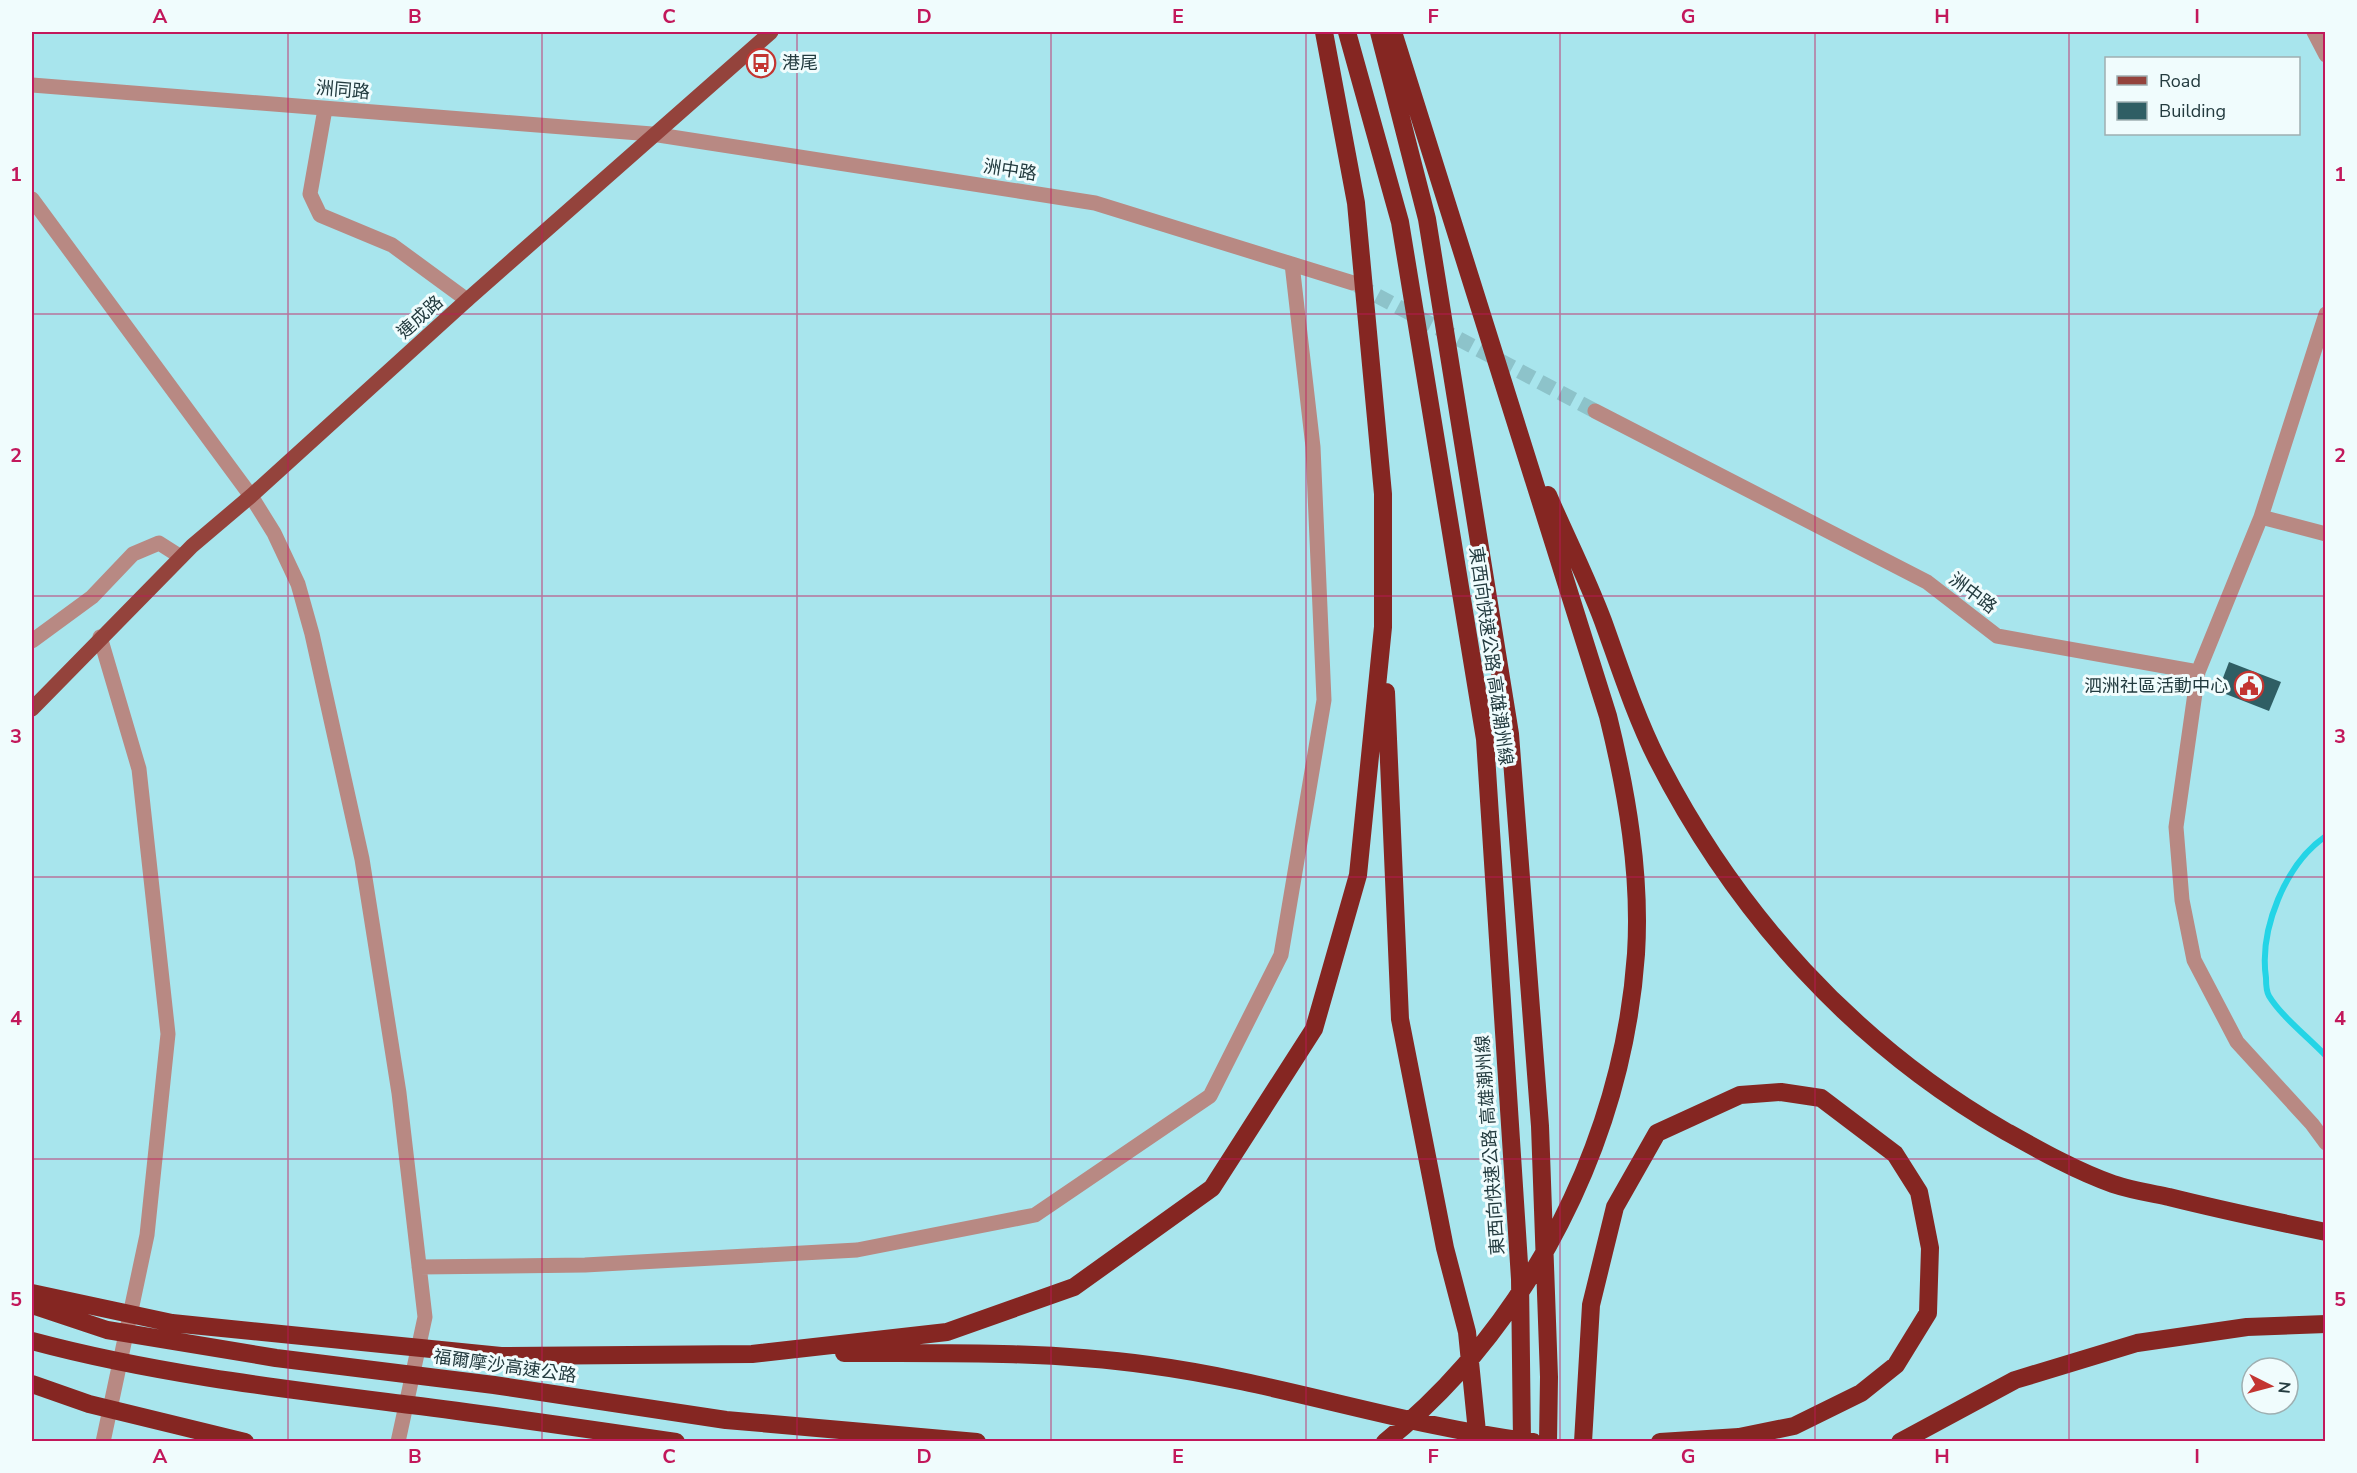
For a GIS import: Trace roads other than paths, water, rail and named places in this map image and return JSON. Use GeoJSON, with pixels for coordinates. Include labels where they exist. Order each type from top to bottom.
{"type":"FeatureCollection","features":[{"type":"Feature","properties":{"kind":"highway"},"geometry":{"type":"LineString","coordinates":[[1324,32],[1357,215],[1383,494],[1383,627],[1400,1019],[1444,1248],[1467,1332],[1478,1442]]}},
{"type":"Feature","properties":{"kind":"highway","name":"東西向快速公路 高雄潮州線"},"geometry":{"type":"LineString","coordinates":[[1347,32],[1400,222],[1485,739],[1520,1279],[1522,1442]]}},
{"type":"Feature","properties":{"kind":"highway","name":"東西向快速公路 高雄潮州線"},"geometry":{"type":"LineString","coordinates":[[1379,32],[1427,219],[1510,734],[1539,1126],[1549,1377],[1548,1442]]}},
{"type":"Feature","properties":{"kind":"highway"},"geometry":{"type":"LineString","coordinates":[[1385,1442],[1422,1408],[1480,1345],[1507,1310],[1553,1237],[1589,1159],[1609,1099],[1625,1037],[1636,952],[1632,846],[1618,757],[1596,675],[1510,409],[1393,32]]}},
{"type":"Feature","properties":{"kind":"highway"},"geometry":{"type":"LineString","coordinates":[[1510,409],[1603,620],[1618,666],[1655,756],[1702,841],[1735,888],[1790,957],[1830,998],[1897,1058],[1979,1116],[2068,1164],[2114,1184],[2232,1213],[2325,1232]]}},
{"type":"Feature","properties":{"kind":"highway"},"geometry":{"type":"LineString","coordinates":[[752,1354],[947,1332],[1074,1287],[1212,1188],[1314,1029],[1358,875],[1383,627]]}},
{"type":"Feature","properties":{"kind":"highway"},"geometry":{"type":"LineString","coordinates":[[1583,1442],[1594,1294],[1615,1207],[1657,1133],[1740,1095],[1780,1092],[1821,1098],[1895,1154],[1919,1192],[1930,1248],[1928,1313],[1896,1365],[1861,1393],[1794,1426],[1740,1437],[1660,1442]]}},
{"type":"Feature","properties":{"kind":"highway"},"geometry":{"type":"LineString","coordinates":[[32,1293],[172,1323],[501,1356],[752,1354],[1065,1356],[1149,1365],[1232,1379],[1483,1436],[1533,1442]]}},
{"type":"Feature","properties":{"kind":"highway","name":"福爾摩沙高速公路"},"geometry":{"type":"LineString","coordinates":[[32,1305],[107,1330],[276,1358],[494,1384],[726,1420],[977,1442]]}},
{"type":"Feature","properties":{"kind":"highway"},"geometry":{"type":"LineString","coordinates":[[1900,1442],[2015,1380],[2137,1342],[2247,1327],[2325,1324]]}},
{"type":"Feature","properties":{"kind":"highway"},"geometry":{"type":"LineString","coordinates":[[32,1341],[91,1357],[259,1385],[487,1414],[676,1442]]}},
{"type":"Feature","properties":{"kind":"highway"},"geometry":{"type":"LineString","coordinates":[[32,1384],[89,1404],[245,1442]]}},
{"type":"Feature","properties":{"kind":"main road","name":"連成路"},"geometry":{"type":"LineString","coordinates":[[32,709],[100,637],[181,557],[652,134],[771,32]]}},
{"type":"Feature","properties":{"kind":"street"},"geometry":{"type":"LineString","coordinates":[[2314,32],[2325,55]]}},
{"type":"Feature","properties":{"kind":"street","name":"洲同路"},"geometry":{"type":"LineString","coordinates":[[32,85],[652,134]]}},
{"type":"Feature","properties":{"kind":"street"},"geometry":{"type":"LineString","coordinates":[[325,109],[309,194],[320,215],[392,245],[467,300]]}},
{"type":"Feature","properties":{"kind":"street","name":"洲中路"},"geometry":{"type":"LineString","coordinates":[[652,134],[1095,203],[1353,283]]}},
{"type":"Feature","properties":{"kind":"street"},"geometry":{"type":"LineString","coordinates":[[32,199],[251,496],[274,533],[298,584],[363,859],[399,1093],[425,1317],[398,1442]]}},
{"type":"Feature","properties":{"kind":"street"},"geometry":{"type":"LineString","coordinates":[[419,1267],[585,1264],[857,1250],[1035,1215],[1210,1096],[1281,955],[1324,700],[1313,447],[1292,264]]}},
{"type":"Feature","properties":{"kind":"street"},"geometry":{"type":"LineString","coordinates":[[2325,314],[2261,517],[2198,672],[2176,827],[2182,900],[2194,960],[2237,1042],[2312,1124],[2325,1143]]}},
{"type":"Feature","properties":{"kind":"street","name":"洲中路"},"geometry":{"type":"LineString","coordinates":[[1595,411],[1927,582],[1997,636],[2198,672]]}},
{"type":"Feature","properties":{"kind":"street"},"geometry":{"type":"LineString","coordinates":[[2261,517],[2325,534]]}},
{"type":"Feature","properties":{"kind":"street"},"geometry":{"type":"LineString","coordinates":[[32,641],[92,597],[133,554],[159,543],[181,557]]}},
{"type":"Feature","properties":{"kind":"street"},"geometry":{"type":"LineString","coordinates":[[100,637],[139,769],[168,1034],[147,1235],[103,1442]]}},
{"type":"Feature","properties":{"kind":"waterway"},"geometry":{"type":"LineString","coordinates":[[2326,836],[2311,848],[2287,881],[2271,919],[2265,959],[2266,987],[2274,1004],[2326,1056]]}},
{"type":"Feature","properties":{"kind":"tunnel"},"geometry":{"type":"LineString","coordinates":[[1357,285],[1595,411]]}},
{"type":"Feature","properties":{"kind":"place","name":"港尾"},"geometry":{"type":"Point","coordinates":[761,63]}},
{"type":"Feature","properties":{"kind":"place","name":"泗洲社區活動中心"},"geometry":{"type":"Point","coordinates":[2249,686]}}]}
